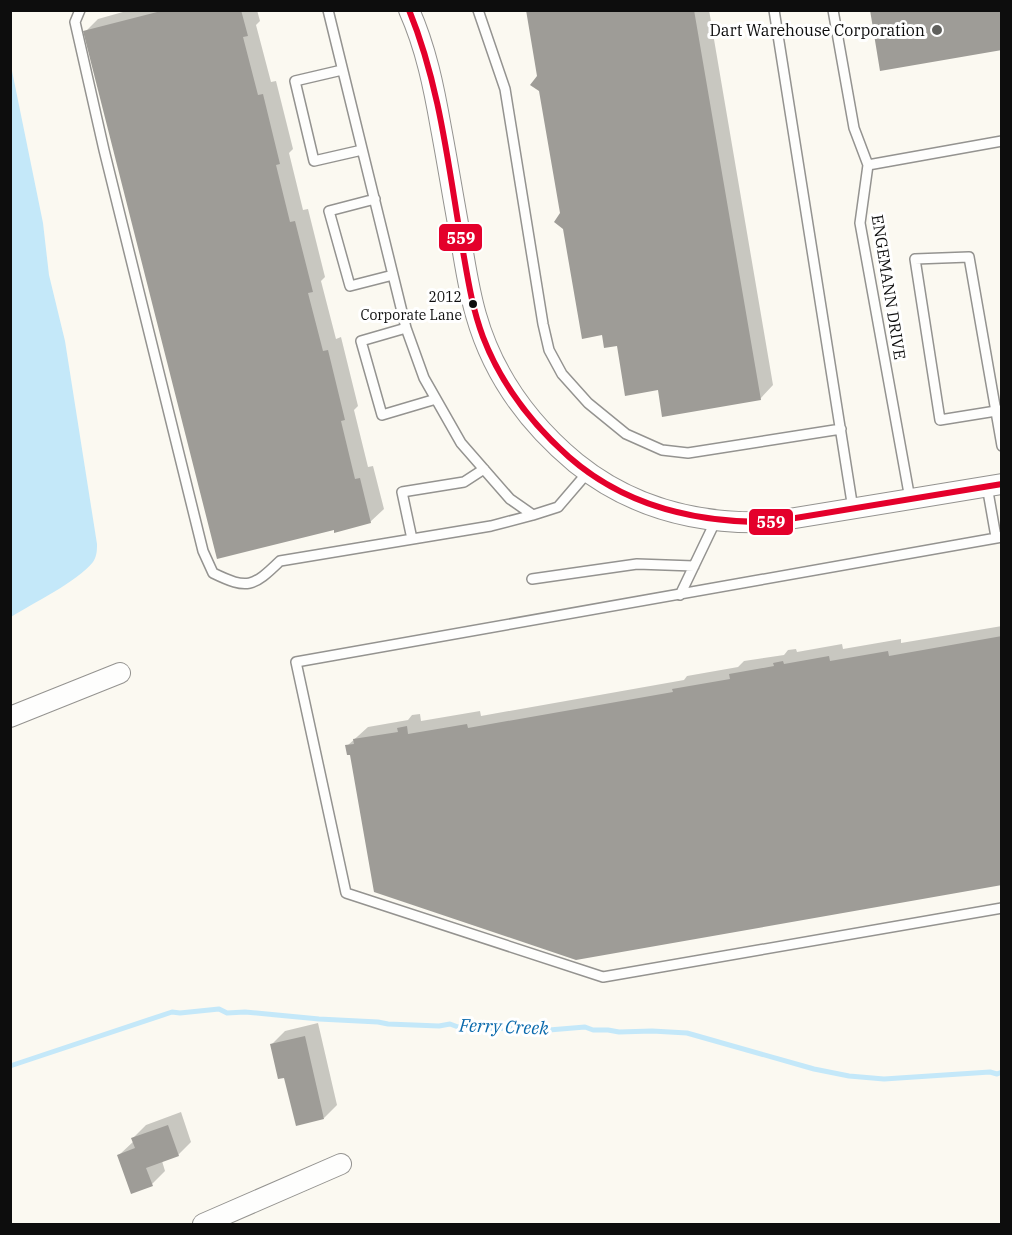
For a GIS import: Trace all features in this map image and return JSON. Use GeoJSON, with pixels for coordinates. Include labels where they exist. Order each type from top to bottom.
{"type":"FeatureCollection","features":[{"type":"Feature","properties":{"kind":"street"},"geometry":{"type":"LineString","coordinates":[[409,10],[431,76],[471,294],[480,330],[500,373],[530,418],[551,441],[588,472],[609,486],[654,507],[715,522],[771,522],[994,485]]}},
{"type":"Feature","properties":{"kind":"street"},"geometry":{"type":"LineString","coordinates":[[10,717],[120,673]]}},
{"type":"Feature","properties":{"kind":"street"},"geometry":{"type":"LineString","coordinates":[[204,1224],[341,1164]]}},
{"type":"Feature","properties":{"kind":"lane"},"geometry":{"type":"LineString","coordinates":[[80,10],[75,22],[104,150],[203,551],[213,573],[240,584],[254,582],[280,561],[491,526],[533,515],[558,507],[588,472]]}},
{"type":"Feature","properties":{"kind":"lane"},"geometry":{"type":"LineString","coordinates":[[328,10],[406,328],[424,378],[461,443],[510,498],[533,515]]}},
{"type":"Feature","properties":{"kind":"lane"},"geometry":{"type":"LineString","coordinates":[[478,10],[506,89],[543,324],[549,350],[562,374],[588,403],[626,434],[662,450],[688,453],[841,429]]}},
{"type":"Feature","properties":{"kind":"lane"},"geometry":{"type":"LineString","coordinates":[[774,10],[853,508]]}},
{"type":"Feature","properties":{"kind":"lane","name":"ENGEMANN DRIVE"},"geometry":{"type":"LineString","coordinates":[[833,10],[854,128],[868,165],[860,223],[910,499]]}},
{"type":"Feature","properties":{"kind":"lane"},"geometry":{"type":"LineString","coordinates":[[342,70],[295,81],[314,161],[362,150]]}},
{"type":"Feature","properties":{"kind":"lane"},"geometry":{"type":"LineString","coordinates":[[868,165],[1002,141]]}},
{"type":"Feature","properties":{"kind":"lane"},"geometry":{"type":"LineString","coordinates":[[375,199],[329,211],[350,286],[393,275]]}},
{"type":"Feature","properties":{"kind":"lane"},"geometry":{"type":"LineString","coordinates":[[999,411],[940,420],[915,259],[969,256],[999,411],[1002,446]]}},
{"type":"Feature","properties":{"kind":"lane"},"geometry":{"type":"LineString","coordinates":[[406,328],[361,341],[382,415],[436,399]]}},
{"type":"Feature","properties":{"kind":"lane"},"geometry":{"type":"LineString","coordinates":[[412,539],[402,492],[464,482],[484,469]]}},
{"type":"Feature","properties":{"kind":"lane"},"geometry":{"type":"LineString","coordinates":[[994,485],[999,537],[296,662],[346,893],[603,977],[1002,908]]}},
{"type":"Feature","properties":{"kind":"lane"},"geometry":{"type":"LineString","coordinates":[[680,595],[715,522]]}},
{"type":"Feature","properties":{"kind":"lane"},"geometry":{"type":"LineString","coordinates":[[532,579],[637,564],[694,566]]}},
{"type":"Feature","properties":{"kind":"water"},"geometry":{"type":"Polygon","coordinates":[[[11,66],[43,223],[49,275],[65,341],[97,551],[93,562],[77,577],[11,617],[11,66]]]}},
{"type":"Feature","properties":{"kind":"building"},"geometry":{"type":"Polygon","coordinates":[[[165,10],[241,10],[248,36],[243,37],[258,95],[263,94],[280,164],[276,165],[290,222],[295,221],[313,292],[308,293],[323,351],[328,350],[345,420],[341,421],[355,479],[360,478],[371,523],[217,559],[83,31],[165,10]]]}},
{"type":"Feature","properties":{"kind":"building"},"geometry":{"type":"Polygon","coordinates":[[[526,10],[694,10],[761,400],[662,417],[658,390],[625,396],[617,346],[604,348],[602,335],[582,339],[563,229],[554,222],[560,213],[539,91],[530,85],[537,76],[526,10]]]}},
{"type":"Feature","properties":{"kind":"building","name":"Dart Warehouse Corporation"},"geometry":{"type":"Polygon","coordinates":[[[870,10],[1002,10],[1002,50],[880,71],[870,10]]]}},
{"type":"Feature","properties":{"kind":"building"},"geometry":{"type":"Polygon","coordinates":[[[1002,636],[1002,885],[576,960],[374,892],[350,755],[347,755],[345,745],[354,744],[353,739],[398,732],[397,728],[407,726],[408,734],[467,724],[468,728],[673,692],[672,689],[730,679],[729,674],[774,666],[773,663],[783,661],[784,664],[829,656],[830,661],[888,651],[889,656],[1002,636]]]}},
{"type":"Feature","properties":{"kind":"building"},"geometry":{"type":"Polygon","coordinates":[[[305,1036],[324,1119],[296,1126],[284,1078],[278,1079],[270,1044],[305,1036]]]}},
{"type":"Feature","properties":{"kind":"building"},"geometry":{"type":"Polygon","coordinates":[[[168,1125],[179,1156],[146,1168],[153,1186],[131,1194],[117,1155],[135,1148],[131,1138],[168,1125]]]}},
{"type":"Feature","properties":{"kind":"waterway","name":"Ferry Creek"},"geometry":{"type":"LineString","coordinates":[[10,1066],[172,1012],[219,1009],[227,1013],[245,1012],[388,1024],[439,1026],[450,1024],[458,1027],[477,1025],[495,1029],[527,1026],[549,1030],[585,1027],[593,1030],[619,1032],[687,1033],[814,1069],[849,1076],[884,1079],[1002,1072]]}},
{"type":"Feature","properties":{"kind":"transit line","name":"559"},"geometry":{"type":"LineString","coordinates":[[409,10],[435,95],[470,289],[483,337],[508,387],[542,431],[569,457],[591,474],[638,500],[690,515],[743,522],[771,522],[1002,484]]}},
{"type":"Feature","properties":{"kind":"place","name":"Dart Warehouse Corporation"},"geometry":{"type":"Point","coordinates":[937,30]}},
{"type":"Feature","properties":{"kind":"place","name":"2012 Corporate Lane"},"geometry":{"type":"Point","coordinates":[473,304]}}]}
